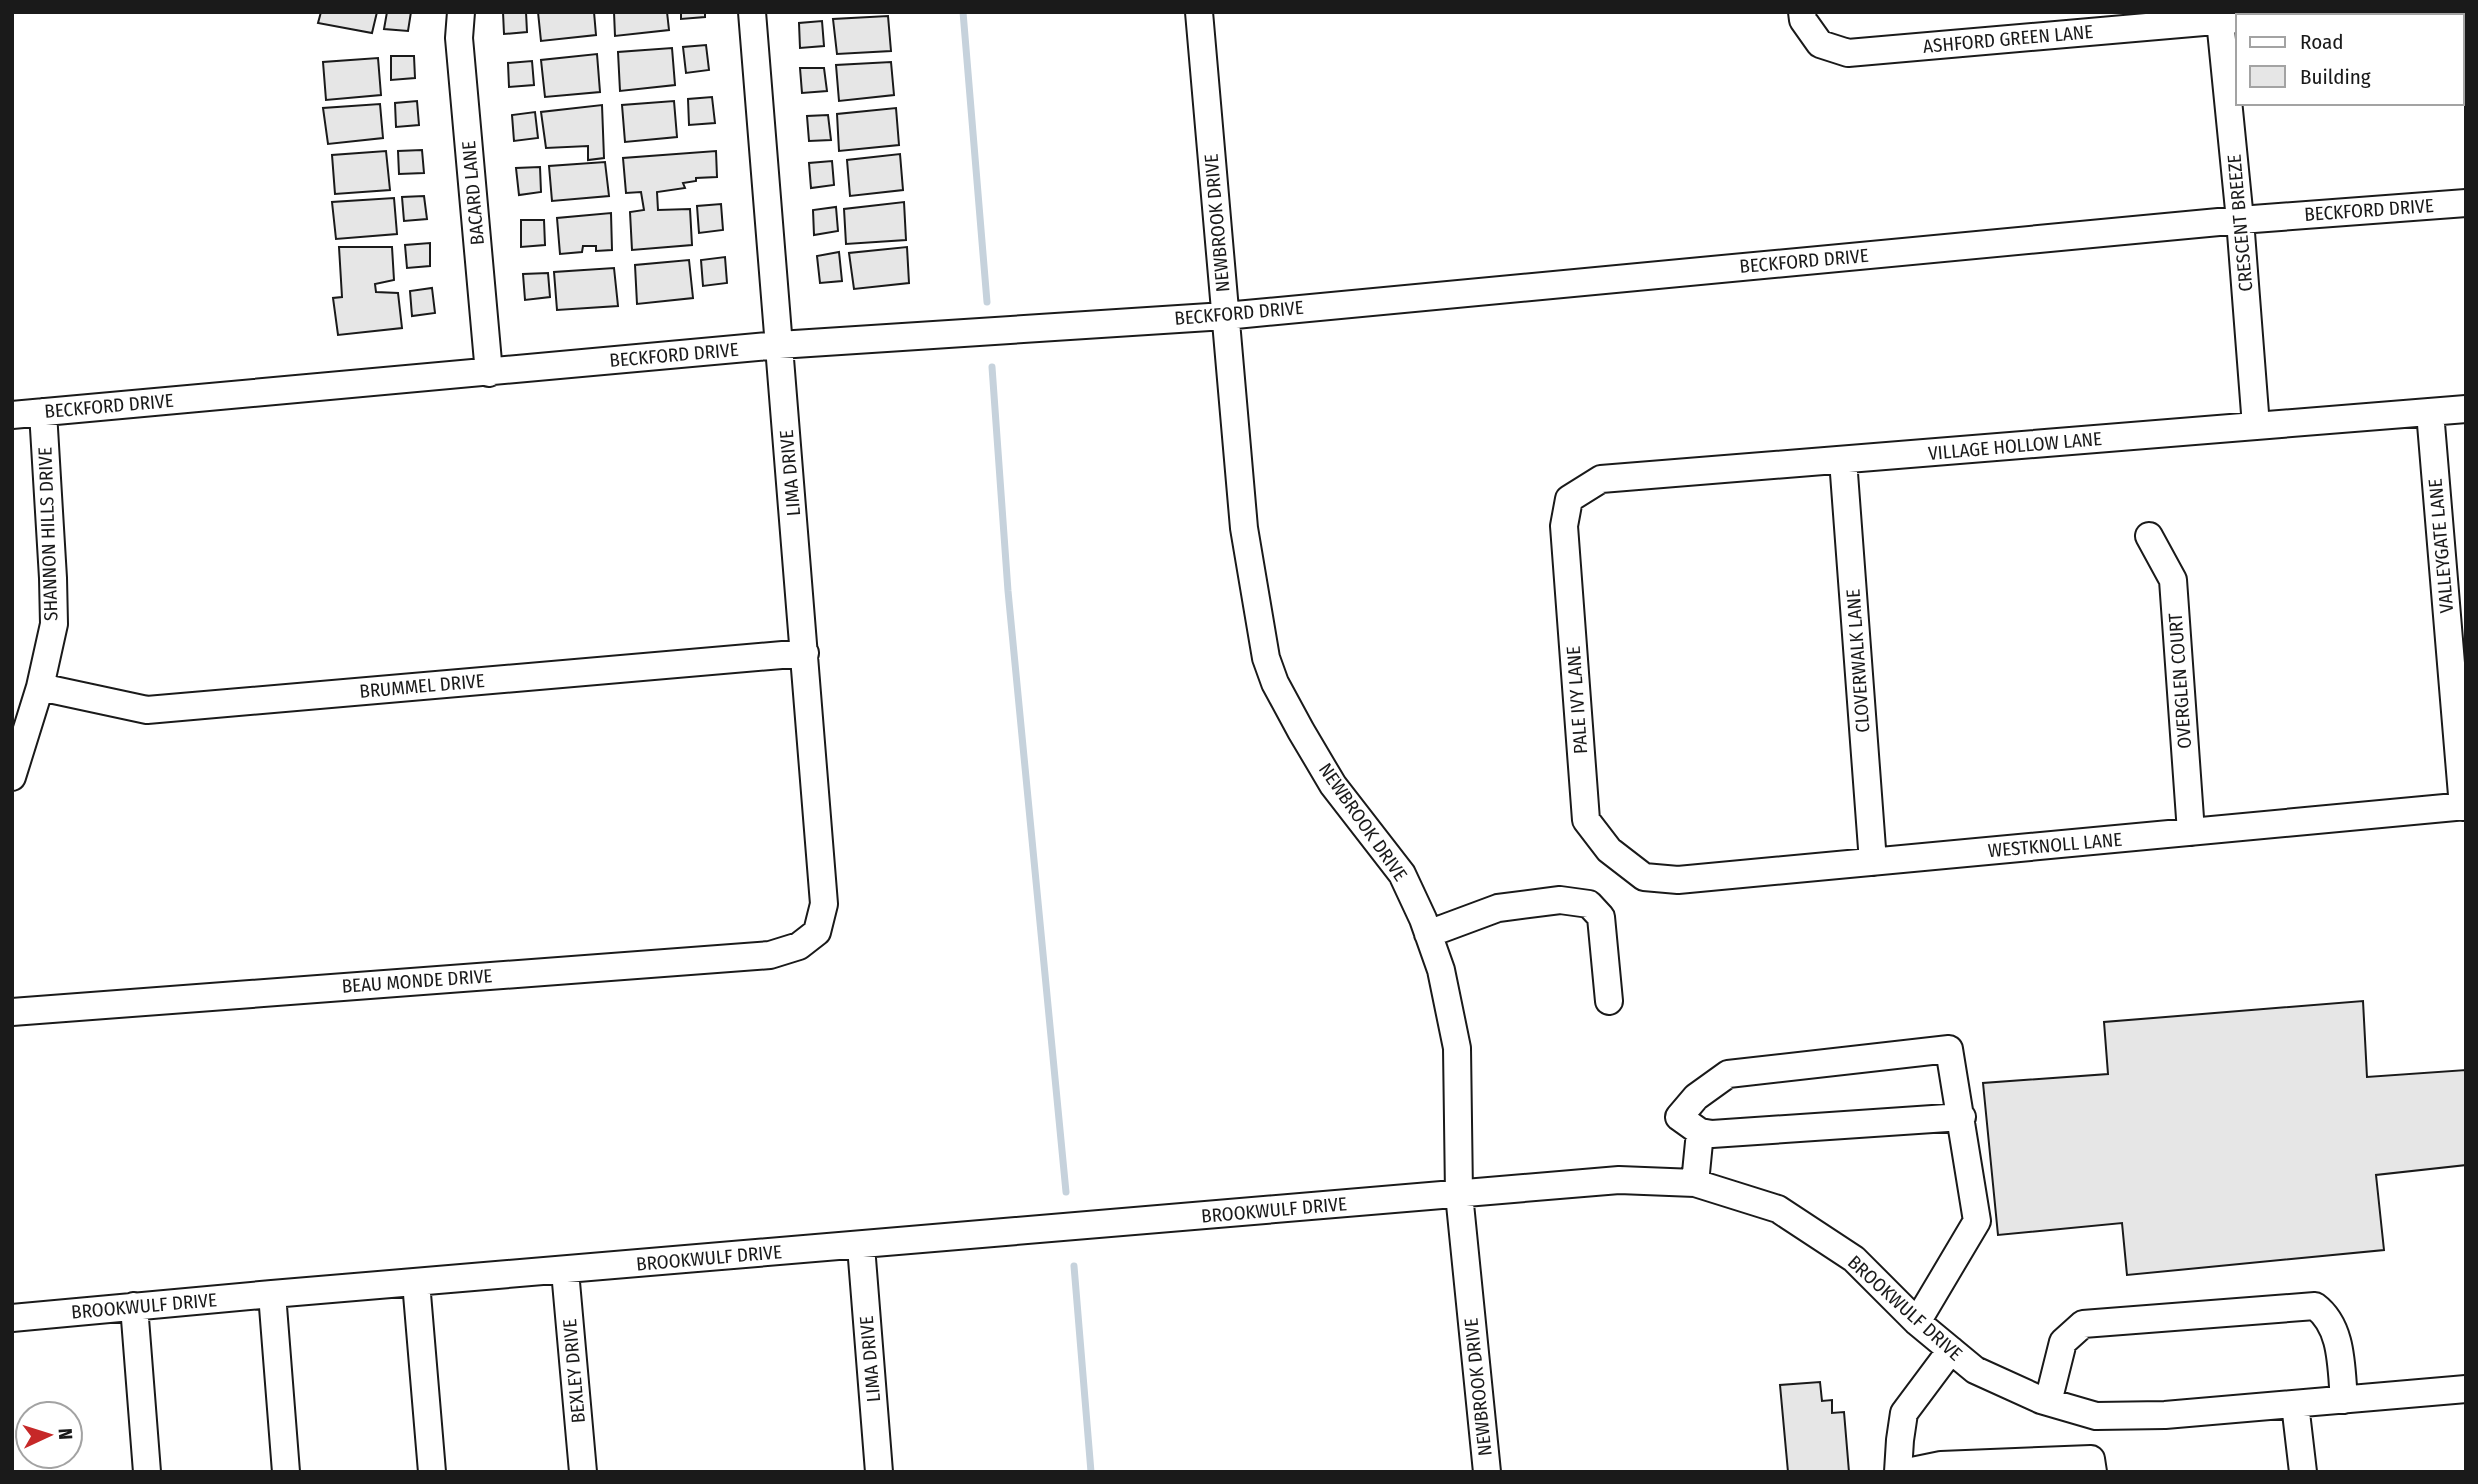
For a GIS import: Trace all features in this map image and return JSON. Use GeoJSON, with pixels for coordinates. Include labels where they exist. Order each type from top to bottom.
{"type":"FeatureCollection","features":[{"type":"Feature","properties":{"kind":"street","name":"BACARD LANE"},"geometry":{"type":"LineString","coordinates":[[461,12],[459,38],[489,373]]}},
{"type":"Feature","properties":{"kind":"street","name":"LIMA DRIVE"},"geometry":{"type":"LineString","coordinates":[[752,12],[824,904],[817,932]]}},
{"type":"Feature","properties":{"kind":"street","name":"NEWBROOK DRIVE"},"geometry":{"type":"LineString","coordinates":[[1199,12],[1244,528],[1266,658],[1275,683],[1334,785],[1402,874],[1428,934],[1448,996],[1457,1048],[1460,1194],[1487,1472]]}},
{"type":"Feature","properties":{"kind":"street","name":"ASHFORD GREEN LANE"},"geometry":{"type":"LineString","coordinates":[[1801,12],[1803,20],[1820,44],[1848,53],[2080,22],[2229,20]]}},
{"type":"Feature","properties":{"kind":"street"},"geometry":{"type":"LineString","coordinates":[[2292,14],[2312,12]]}},
{"type":"Feature","properties":{"kind":"street","name":"CRESCENT BREEZE"},"geometry":{"type":"LineString","coordinates":[[2229,20],[2256,426]]}},
{"type":"Feature","properties":{"kind":"street","name":"BECKFORD DRIVE"},"geometry":{"type":"LineString","coordinates":[[12,415],[779,345],[1224,316],[2241,220],[2466,202]]}},
{"type":"Feature","properties":{"kind":"street","name":"VILLAGE HOLLOW LANE"},"geometry":{"type":"LineString","coordinates":[[1569,499],[1601,479],[2466,409]]}},
{"type":"Feature","properties":{"kind":"street","name":"SHANNON HILLS DRIVE"},"geometry":{"type":"LineString","coordinates":[[12,777],[40,687],[54,624],[43,412]]}},
{"type":"Feature","properties":{"kind":"street","name":"VALLEYGATE LANE"},"geometry":{"type":"LineString","coordinates":[[2430,412],[2464,806]]}},
{"type":"Feature","properties":{"kind":"street","name":"CLOVERWALK LANE"},"geometry":{"type":"LineString","coordinates":[[1843,460],[1873,862]]}},
{"type":"Feature","properties":{"kind":"street","name":"PALE IVY LANE"},"geometry":{"type":"LineString","coordinates":[[1569,499],[1564,526],[1586,820],[1609,850],[1644,877]]}},
{"type":"Feature","properties":{"kind":"street","name":"OVERGLEN COURT"},"geometry":{"type":"LineString","coordinates":[[2149,536],[2173,580],[2191,832]]}},
{"type":"Feature","properties":{"kind":"street","name":"BRUMMEL DRIVE"},"geometry":{"type":"LineString","coordinates":[[40,687],[147,710],[805,653]]}},
{"type":"Feature","properties":{"kind":"street","name":"WESTKNOLL LANE"},"geometry":{"type":"LineString","coordinates":[[1644,877],[1678,880],[2464,806]]}},
{"type":"Feature","properties":{"kind":"street"},"geometry":{"type":"LineString","coordinates":[[1428,934],[1498,908],[1560,900],[1589,904],[1601,916],[1609,1001]]}},
{"type":"Feature","properties":{"kind":"street","name":"BEAU MONDE DRIVE"},"geometry":{"type":"LineString","coordinates":[[12,1012],[770,955],[799,946],[817,932]]}},
{"type":"Feature","properties":{"kind":"street"},"geometry":{"type":"LineString","coordinates":[[1917,1322],[1977,1221],[1962,1117],[1949,1049],[1728,1074],[1696,1097],[1679,1117],[1700,1132],[1713,1134],[1962,1117]]}},
{"type":"Feature","properties":{"kind":"street"},"geometry":{"type":"LineString","coordinates":[[1695,1183],[1700,1132]]}},
{"type":"Feature","properties":{"kind":"street","name":"BROOKWULF DRIVE"},"geometry":{"type":"LineString","coordinates":[[12,1318],[1619,1180],[1695,1183],[1779,1209],[1854,1259],[1917,1322],[1975,1370],[2048,1402],[2096,1416],[2165,1415],[2466,1389]]}},
{"type":"Feature","properties":{"kind":"street","name":"LIMA DRIVE"},"geometry":{"type":"LineString","coordinates":[[861,1245],[879,1472]]}},
{"type":"Feature","properties":{"kind":"street","name":"BEXLEY DRIVE"},"geometry":{"type":"LineString","coordinates":[[565,1270],[583,1472]]}},
{"type":"Feature","properties":{"kind":"street"},"geometry":{"type":"LineString","coordinates":[[415,1282],[432,1472]]}},
{"type":"Feature","properties":{"kind":"street"},"geometry":{"type":"LineString","coordinates":[[272,1294],[286,1472]]}},
{"type":"Feature","properties":{"kind":"street"},"geometry":{"type":"LineString","coordinates":[[134,1306],[147,1472]]}},
{"type":"Feature","properties":{"kind":"street"},"geometry":{"type":"LineString","coordinates":[[2048,1402],[2063,1342],[2083,1324],[2315,1306],[2334,1327],[2341,1360],[2344,1400]]}},
{"type":"Feature","properties":{"kind":"street"},"geometry":{"type":"LineString","coordinates":[[1898,1472],[1904,1413],[1951,1350]]}},
{"type":"Feature","properties":{"kind":"street"},"geometry":{"type":"LineString","coordinates":[[2295,1404],[2303,1472]]}},
{"type":"Feature","properties":{"kind":"street"},"geometry":{"type":"LineString","coordinates":[[1907,1472],[1941,1465],[2092,1465],[2096,1416]]}},
{"type":"Feature","properties":{"kind":"building"},"geometry":{"type":"Polygon","coordinates":[[[321,12],[377,12],[372,33],[318,23],[321,12]]]}},
{"type":"Feature","properties":{"kind":"building"},"geometry":{"type":"Polygon","coordinates":[[[387,12],[411,12],[408,31],[384,29],[387,12]]]}},
{"type":"Feature","properties":{"kind":"building"},"geometry":{"type":"Polygon","coordinates":[[[503,12],[526,12],[527,32],[504,34],[503,12]]]}},
{"type":"Feature","properties":{"kind":"building"},"geometry":{"type":"Polygon","coordinates":[[[538,12],[594,12],[596,35],[541,41],[538,12]]]}},
{"type":"Feature","properties":{"kind":"building"},"geometry":{"type":"Polygon","coordinates":[[[614,12],[667,12],[669,30],[615,36],[614,12]]]}},
{"type":"Feature","properties":{"kind":"building"},"geometry":{"type":"Polygon","coordinates":[[[681,12],[705,12],[705,17],[681,19],[681,12]]]}},
{"type":"Feature","properties":{"kind":"building"},"geometry":{"type":"Polygon","coordinates":[[[888,16],[891,51],[837,54],[833,19],[888,16]]]}},
{"type":"Feature","properties":{"kind":"building"},"geometry":{"type":"Polygon","coordinates":[[[822,21],[824,46],[800,48],[799,23],[822,21]]]}},
{"type":"Feature","properties":{"kind":"building"},"geometry":{"type":"Polygon","coordinates":[[[706,45],[709,70],[686,73],[683,47],[706,45]]]}},
{"type":"Feature","properties":{"kind":"building"},"geometry":{"type":"Polygon","coordinates":[[[672,48],[675,85],[620,91],[618,52],[672,48]]]}},
{"type":"Feature","properties":{"kind":"building"},"geometry":{"type":"Polygon","coordinates":[[[597,54],[600,92],[545,97],[541,60],[597,54]]]}},
{"type":"Feature","properties":{"kind":"building"},"geometry":{"type":"Polygon","coordinates":[[[391,56],[414,56],[415,78],[391,80],[391,56]]]}},
{"type":"Feature","properties":{"kind":"building"},"geometry":{"type":"Polygon","coordinates":[[[378,58],[381,95],[326,100],[323,62],[378,58]]]}},
{"type":"Feature","properties":{"kind":"building"},"geometry":{"type":"Polygon","coordinates":[[[532,61],[534,85],[509,87],[508,63],[532,61]]]}},
{"type":"Feature","properties":{"kind":"building"},"geometry":{"type":"Polygon","coordinates":[[[891,62],[894,95],[839,101],[836,65],[891,62]]]}},
{"type":"Feature","properties":{"kind":"building"},"geometry":{"type":"Polygon","coordinates":[[[800,68],[824,68],[827,91],[802,93],[800,68]]]}},
{"type":"Feature","properties":{"kind":"building"},"geometry":{"type":"Polygon","coordinates":[[[712,97],[715,123],[689,125],[688,99],[712,97]]]}},
{"type":"Feature","properties":{"kind":"building"},"geometry":{"type":"Polygon","coordinates":[[[417,101],[419,125],[396,127],[395,103],[417,101]]]}},
{"type":"Feature","properties":{"kind":"building"},"geometry":{"type":"Polygon","coordinates":[[[674,101],[677,137],[625,142],[622,105],[674,101]]]}},
{"type":"Feature","properties":{"kind":"building"},"geometry":{"type":"Polygon","coordinates":[[[380,104],[383,138],[328,144],[323,108],[380,104]]]}},
{"type":"Feature","properties":{"kind":"building"},"geometry":{"type":"Polygon","coordinates":[[[602,105],[604,158],[588,160],[588,146],[546,148],[541,112],[602,105]]]}},
{"type":"Feature","properties":{"kind":"building"},"geometry":{"type":"Polygon","coordinates":[[[896,108],[899,145],[839,151],[837,114],[896,108]]]}},
{"type":"Feature","properties":{"kind":"building"},"geometry":{"type":"Polygon","coordinates":[[[535,112],[538,138],[514,141],[512,115],[535,112]]]}},
{"type":"Feature","properties":{"kind":"building"},"geometry":{"type":"Polygon","coordinates":[[[828,115],[831,140],[809,141],[807,116],[828,115]]]}},
{"type":"Feature","properties":{"kind":"building"},"geometry":{"type":"Polygon","coordinates":[[[422,150],[424,173],[399,174],[398,151],[422,150]]]}},
{"type":"Feature","properties":{"kind":"building"},"geometry":{"type":"Polygon","coordinates":[[[386,151],[390,190],[335,194],[332,155],[386,151]]]}},
{"type":"Feature","properties":{"kind":"building"},"geometry":{"type":"Polygon","coordinates":[[[716,151],[717,177],[696,178],[696,181],[683,183],[685,188],[657,192],[658,210],[690,209],[692,245],[632,250],[630,212],[644,210],[641,192],[626,193],[623,158],[716,151]]]}},
{"type":"Feature","properties":{"kind":"building"},"geometry":{"type":"Polygon","coordinates":[[[900,154],[903,190],[850,196],[847,160],[900,154]]]}},
{"type":"Feature","properties":{"kind":"building"},"geometry":{"type":"Polygon","coordinates":[[[832,161],[834,185],[811,188],[809,163],[832,161]]]}},
{"type":"Feature","properties":{"kind":"building"},"geometry":{"type":"Polygon","coordinates":[[[605,162],[609,196],[552,201],[549,166],[605,162]]]}},
{"type":"Feature","properties":{"kind":"building"},"geometry":{"type":"Polygon","coordinates":[[[540,167],[541,192],[519,195],[516,168],[540,167]]]}},
{"type":"Feature","properties":{"kind":"building"},"geometry":{"type":"Polygon","coordinates":[[[424,196],[427,219],[404,221],[402,197],[424,196]]]}},
{"type":"Feature","properties":{"kind":"building"},"geometry":{"type":"Polygon","coordinates":[[[394,198],[397,234],[336,239],[332,202],[394,198]]]}},
{"type":"Feature","properties":{"kind":"building"},"geometry":{"type":"Polygon","coordinates":[[[904,202],[906,240],[846,244],[844,209],[904,202]]]}},
{"type":"Feature","properties":{"kind":"building"},"geometry":{"type":"Polygon","coordinates":[[[721,204],[723,230],[699,233],[697,206],[721,204]]]}},
{"type":"Feature","properties":{"kind":"building"},"geometry":{"type":"Polygon","coordinates":[[[836,207],[838,231],[814,235],[813,210],[836,207]]]}},
{"type":"Feature","properties":{"kind":"building"},"geometry":{"type":"Polygon","coordinates":[[[611,213],[612,250],[596,251],[596,246],[583,246],[582,252],[560,254],[557,218],[611,213]]]}},
{"type":"Feature","properties":{"kind":"building"},"geometry":{"type":"Polygon","coordinates":[[[521,220],[544,220],[545,245],[521,247],[521,220]]]}},
{"type":"Feature","properties":{"kind":"building"},"geometry":{"type":"Polygon","coordinates":[[[430,243],[430,266],[407,268],[405,245],[430,243]]]}},
{"type":"Feature","properties":{"kind":"building"},"geometry":{"type":"Polygon","coordinates":[[[339,247],[392,247],[394,280],[375,284],[376,292],[398,293],[402,328],[338,335],[333,298],[342,297],[339,247]]]}},
{"type":"Feature","properties":{"kind":"building"},"geometry":{"type":"Polygon","coordinates":[[[907,247],[909,283],[854,289],[849,253],[907,247]]]}},
{"type":"Feature","properties":{"kind":"building"},"geometry":{"type":"Polygon","coordinates":[[[839,252],[842,281],[820,283],[817,256],[839,252]]]}},
{"type":"Feature","properties":{"kind":"building"},"geometry":{"type":"Polygon","coordinates":[[[725,257],[727,283],[703,286],[701,260],[725,257]]]}},
{"type":"Feature","properties":{"kind":"building"},"geometry":{"type":"Polygon","coordinates":[[[689,260],[693,298],[637,304],[635,265],[689,260]]]}},
{"type":"Feature","properties":{"kind":"building"},"geometry":{"type":"Polygon","coordinates":[[[614,268],[618,306],[557,310],[554,272],[614,268]]]}},
{"type":"Feature","properties":{"kind":"building"},"geometry":{"type":"Polygon","coordinates":[[[548,273],[550,297],[525,300],[523,274],[548,273]]]}},
{"type":"Feature","properties":{"kind":"building"},"geometry":{"type":"Polygon","coordinates":[[[432,288],[435,313],[412,316],[410,291],[432,288]]]}},
{"type":"Feature","properties":{"kind":"building"},"geometry":{"type":"Polygon","coordinates":[[[2363,1001],[2367,1077],[2466,1070],[2466,1165],[2376,1175],[2384,1250],[2127,1275],[2122,1223],[1998,1235],[1983,1083],[2108,1074],[2104,1022],[2363,1001]]]}},
{"type":"Feature","properties":{"kind":"building"},"geometry":{"type":"Polygon","coordinates":[[[1820,1382],[1822,1401],[1832,1400],[1832,1413],[1844,1412],[1849,1472],[1788,1472],[1780,1385],[1820,1382]]]}},
{"type":"Feature","properties":{"kind":"waterway"},"geometry":{"type":"LineString","coordinates":[[963,12],[987,302]]}},
{"type":"Feature","properties":{"kind":"waterway"},"geometry":{"type":"LineString","coordinates":[[992,367],[1008,591],[1066,1192]]}},
{"type":"Feature","properties":{"kind":"waterway"},"geometry":{"type":"LineString","coordinates":[[1074,1266],[1091,1472]]}}]}
